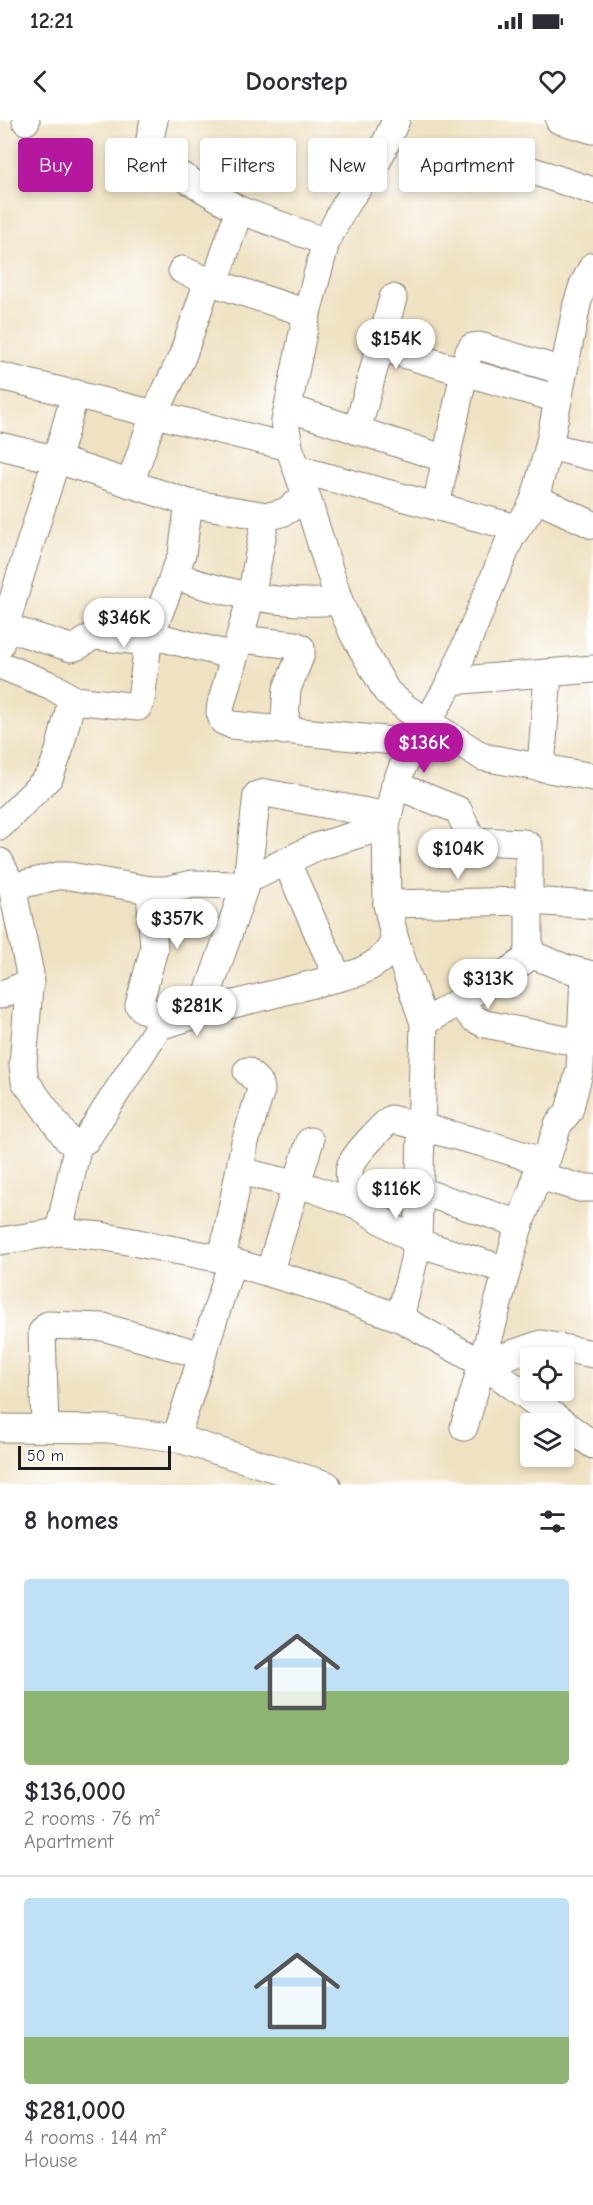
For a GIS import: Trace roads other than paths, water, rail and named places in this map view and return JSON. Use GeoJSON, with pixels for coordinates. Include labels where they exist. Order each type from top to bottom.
{"type":"FeatureCollection","features":[{"type":"Feature","properties":{"kind":"street"},"geometry":{"type":"LineString","coordinates":[[154,120],[148,148],[152,156],[163,165],[238,210],[326,242]]}},
{"type":"Feature","properties":{"kind":"street"},"geometry":{"type":"LineString","coordinates":[[396,120],[378,160],[345,205],[326,242],[307,312],[285,427],[293,458],[339,601],[354,635],[387,692],[407,709],[483,757],[593,777]]}},
{"type":"Feature","properties":{"kind":"street"},"geometry":{"type":"LineString","coordinates":[[559,120],[593,130]]}},
{"type":"Feature","properties":{"kind":"street"},"geometry":{"type":"LineString","coordinates":[[535,172],[593,191]]}},
{"type":"Feature","properties":{"kind":"street"},"geometry":{"type":"LineString","coordinates":[[130,484],[154,415],[182,357],[238,210]]}},
{"type":"Feature","properties":{"kind":"street"},"geometry":{"type":"LineString","coordinates":[[400,1318],[418,1243],[424,1023],[395,940],[387,904],[387,821],[395,785],[413,746],[451,681],[511,537],[536,498],[549,446],[563,371],[582,331],[583,285],[593,266]]}},
{"type":"Feature","properties":{"kind":"street"},"geometry":{"type":"LineString","coordinates":[[182,270],[211,282],[307,312]]}},
{"type":"Feature","properties":{"kind":"street"},"geometry":{"type":"LineString","coordinates":[[357,431],[393,298]]}},
{"type":"Feature","properties":{"kind":"street"},"geometry":{"type":"LineString","coordinates":[[379,347],[558,399]]}},
{"type":"Feature","properties":{"kind":"street"},"geometry":{"type":"LineString","coordinates":[[436,506],[468,354],[472,347],[563,371]]}},
{"type":"Feature","properties":{"kind":"street"},"geometry":{"type":"LineString","coordinates":[[0,376],[75,393],[154,415],[436,506],[517,528]]}},
{"type":"Feature","properties":{"kind":"street"},"geometry":{"type":"LineString","coordinates":[[75,393],[58,460],[2,636],[71,648],[76,648],[90,637],[95,636],[237,647],[295,645],[301,648],[301,654],[287,689],[284,731]]}},
{"type":"Feature","properties":{"kind":"street"},"geometry":{"type":"LineString","coordinates":[[288,408],[446,459]]}},
{"type":"Feature","properties":{"kind":"street"},"geometry":{"type":"LineString","coordinates":[[0,446],[58,460],[189,503],[266,516],[283,514],[306,495]]}},
{"type":"Feature","properties":{"kind":"street"},"geometry":{"type":"LineString","coordinates":[[549,446],[593,457]]}},
{"type":"Feature","properties":{"kind":"street"},"geometry":{"type":"LineString","coordinates":[[536,498],[593,525]]}},
{"type":"Feature","properties":{"kind":"street"},"geometry":{"type":"LineString","coordinates":[[0,665],[52,686],[72,699],[138,707],[150,639],[184,546],[189,503]]}},
{"type":"Feature","properties":{"kind":"street"},"geometry":{"type":"LineString","coordinates":[[266,516],[251,597],[221,704],[220,712],[223,721],[232,725],[394,741],[413,746]]}},
{"type":"Feature","properties":{"kind":"street"},"geometry":{"type":"LineString","coordinates":[[174,573],[194,582],[251,597],[286,603],[339,601]]}},
{"type":"Feature","properties":{"kind":"street"},"geometry":{"type":"LineString","coordinates":[[451,681],[593,669]]}},
{"type":"Feature","properties":{"kind":"street"},"geometry":{"type":"LineString","coordinates":[[541,767],[548,674]]}},
{"type":"Feature","properties":{"kind":"street"},"geometry":{"type":"LineString","coordinates":[[0,826],[50,776],[59,752],[72,699]]}},
{"type":"Feature","properties":{"kind":"street"},"geometry":{"type":"LineString","coordinates":[[395,785],[458,810],[473,841],[524,843],[529,846],[528,953],[525,960],[424,1023]]}},
{"type":"Feature","properties":{"kind":"street"},"geometry":{"type":"LineString","coordinates":[[201,1013],[247,880],[257,795],[266,793],[318,803],[387,821]]}},
{"type":"Feature","properties":{"kind":"street"},"geometry":{"type":"LineString","coordinates":[[316,847],[318,803]]}},
{"type":"Feature","properties":{"kind":"street"},"geometry":{"type":"LineString","coordinates":[[12,887],[57,876],[70,876],[150,890],[166,890],[204,883],[237,885],[316,847],[387,821]]}},
{"type":"Feature","properties":{"kind":"street"},"geometry":{"type":"LineString","coordinates":[[286,861],[338,978]]}},
{"type":"Feature","properties":{"kind":"street"},"geometry":{"type":"LineString","coordinates":[[0,862],[12,887],[28,965],[30,983],[23,1065],[25,1081],[68,1140],[78,1144],[86,1140],[159,1026],[201,1013],[357,974],[374,966],[389,951],[395,940]]}},
{"type":"Feature","properties":{"kind":"street"},"geometry":{"type":"LineString","coordinates":[[150,890],[154,949],[139,1005],[143,1009],[172,1021]]}},
{"type":"Feature","properties":{"kind":"street"},"geometry":{"type":"LineString","coordinates":[[387,904],[529,901],[593,905]]}},
{"type":"Feature","properties":{"kind":"street"},"geometry":{"type":"LineString","coordinates":[[528,953],[589,975],[585,1060],[568,1111],[558,1125],[547,1158],[537,1169]]}},
{"type":"Feature","properties":{"kind":"street"},"geometry":{"type":"LineString","coordinates":[[0,995],[30,983]]}},
{"type":"Feature","properties":{"kind":"street"},"geometry":{"type":"LineString","coordinates":[[459,1002],[473,1018],[485,1024],[585,1060]]}},
{"type":"Feature","properties":{"kind":"street"},"geometry":{"type":"LineString","coordinates":[[176,1438],[202,1355],[227,1261],[247,1135],[261,1090],[260,1084],[248,1071]]}},
{"type":"Feature","properties":{"kind":"street"},"geometry":{"type":"LineString","coordinates":[[357,1205],[350,1166],[380,1129],[392,1119],[536,1159],[537,1169],[464,1427]]}},
{"type":"Feature","properties":{"kind":"street"},"geometry":{"type":"LineString","coordinates":[[269,1273],[310,1141]]}},
{"type":"Feature","properties":{"kind":"street"},"geometry":{"type":"LineString","coordinates":[[59,1232],[78,1144]]}},
{"type":"Feature","properties":{"kind":"street"},"geometry":{"type":"LineString","coordinates":[[537,1169],[580,1188],[593,1188]]}},
{"type":"Feature","properties":{"kind":"street"},"geometry":{"type":"LineString","coordinates":[[240,1171],[297,1184],[357,1205],[418,1243],[507,1270]]}},
{"type":"Feature","properties":{"kind":"street"},"geometry":{"type":"LineString","coordinates":[[420,1191],[520,1224]]}},
{"type":"Feature","properties":{"kind":"street"},"geometry":{"type":"LineString","coordinates":[[0,1241],[59,1232],[101,1236],[227,1261],[306,1284],[400,1318],[483,1364],[593,1445]]}},
{"type":"Feature","properties":{"kind":"street"},"geometry":{"type":"LineString","coordinates":[[45,1427],[42,1332],[48,1325],[103,1327],[202,1355]]}},
{"type":"Feature","properties":{"kind":"street"},"geometry":{"type":"LineString","coordinates":[[483,1364],[541,1344],[593,1354]]}},
{"type":"Feature","properties":{"kind":"street"},"geometry":{"type":"LineString","coordinates":[[0,1428],[109,1429],[176,1438],[291,1479],[327,1485]]}}]}
